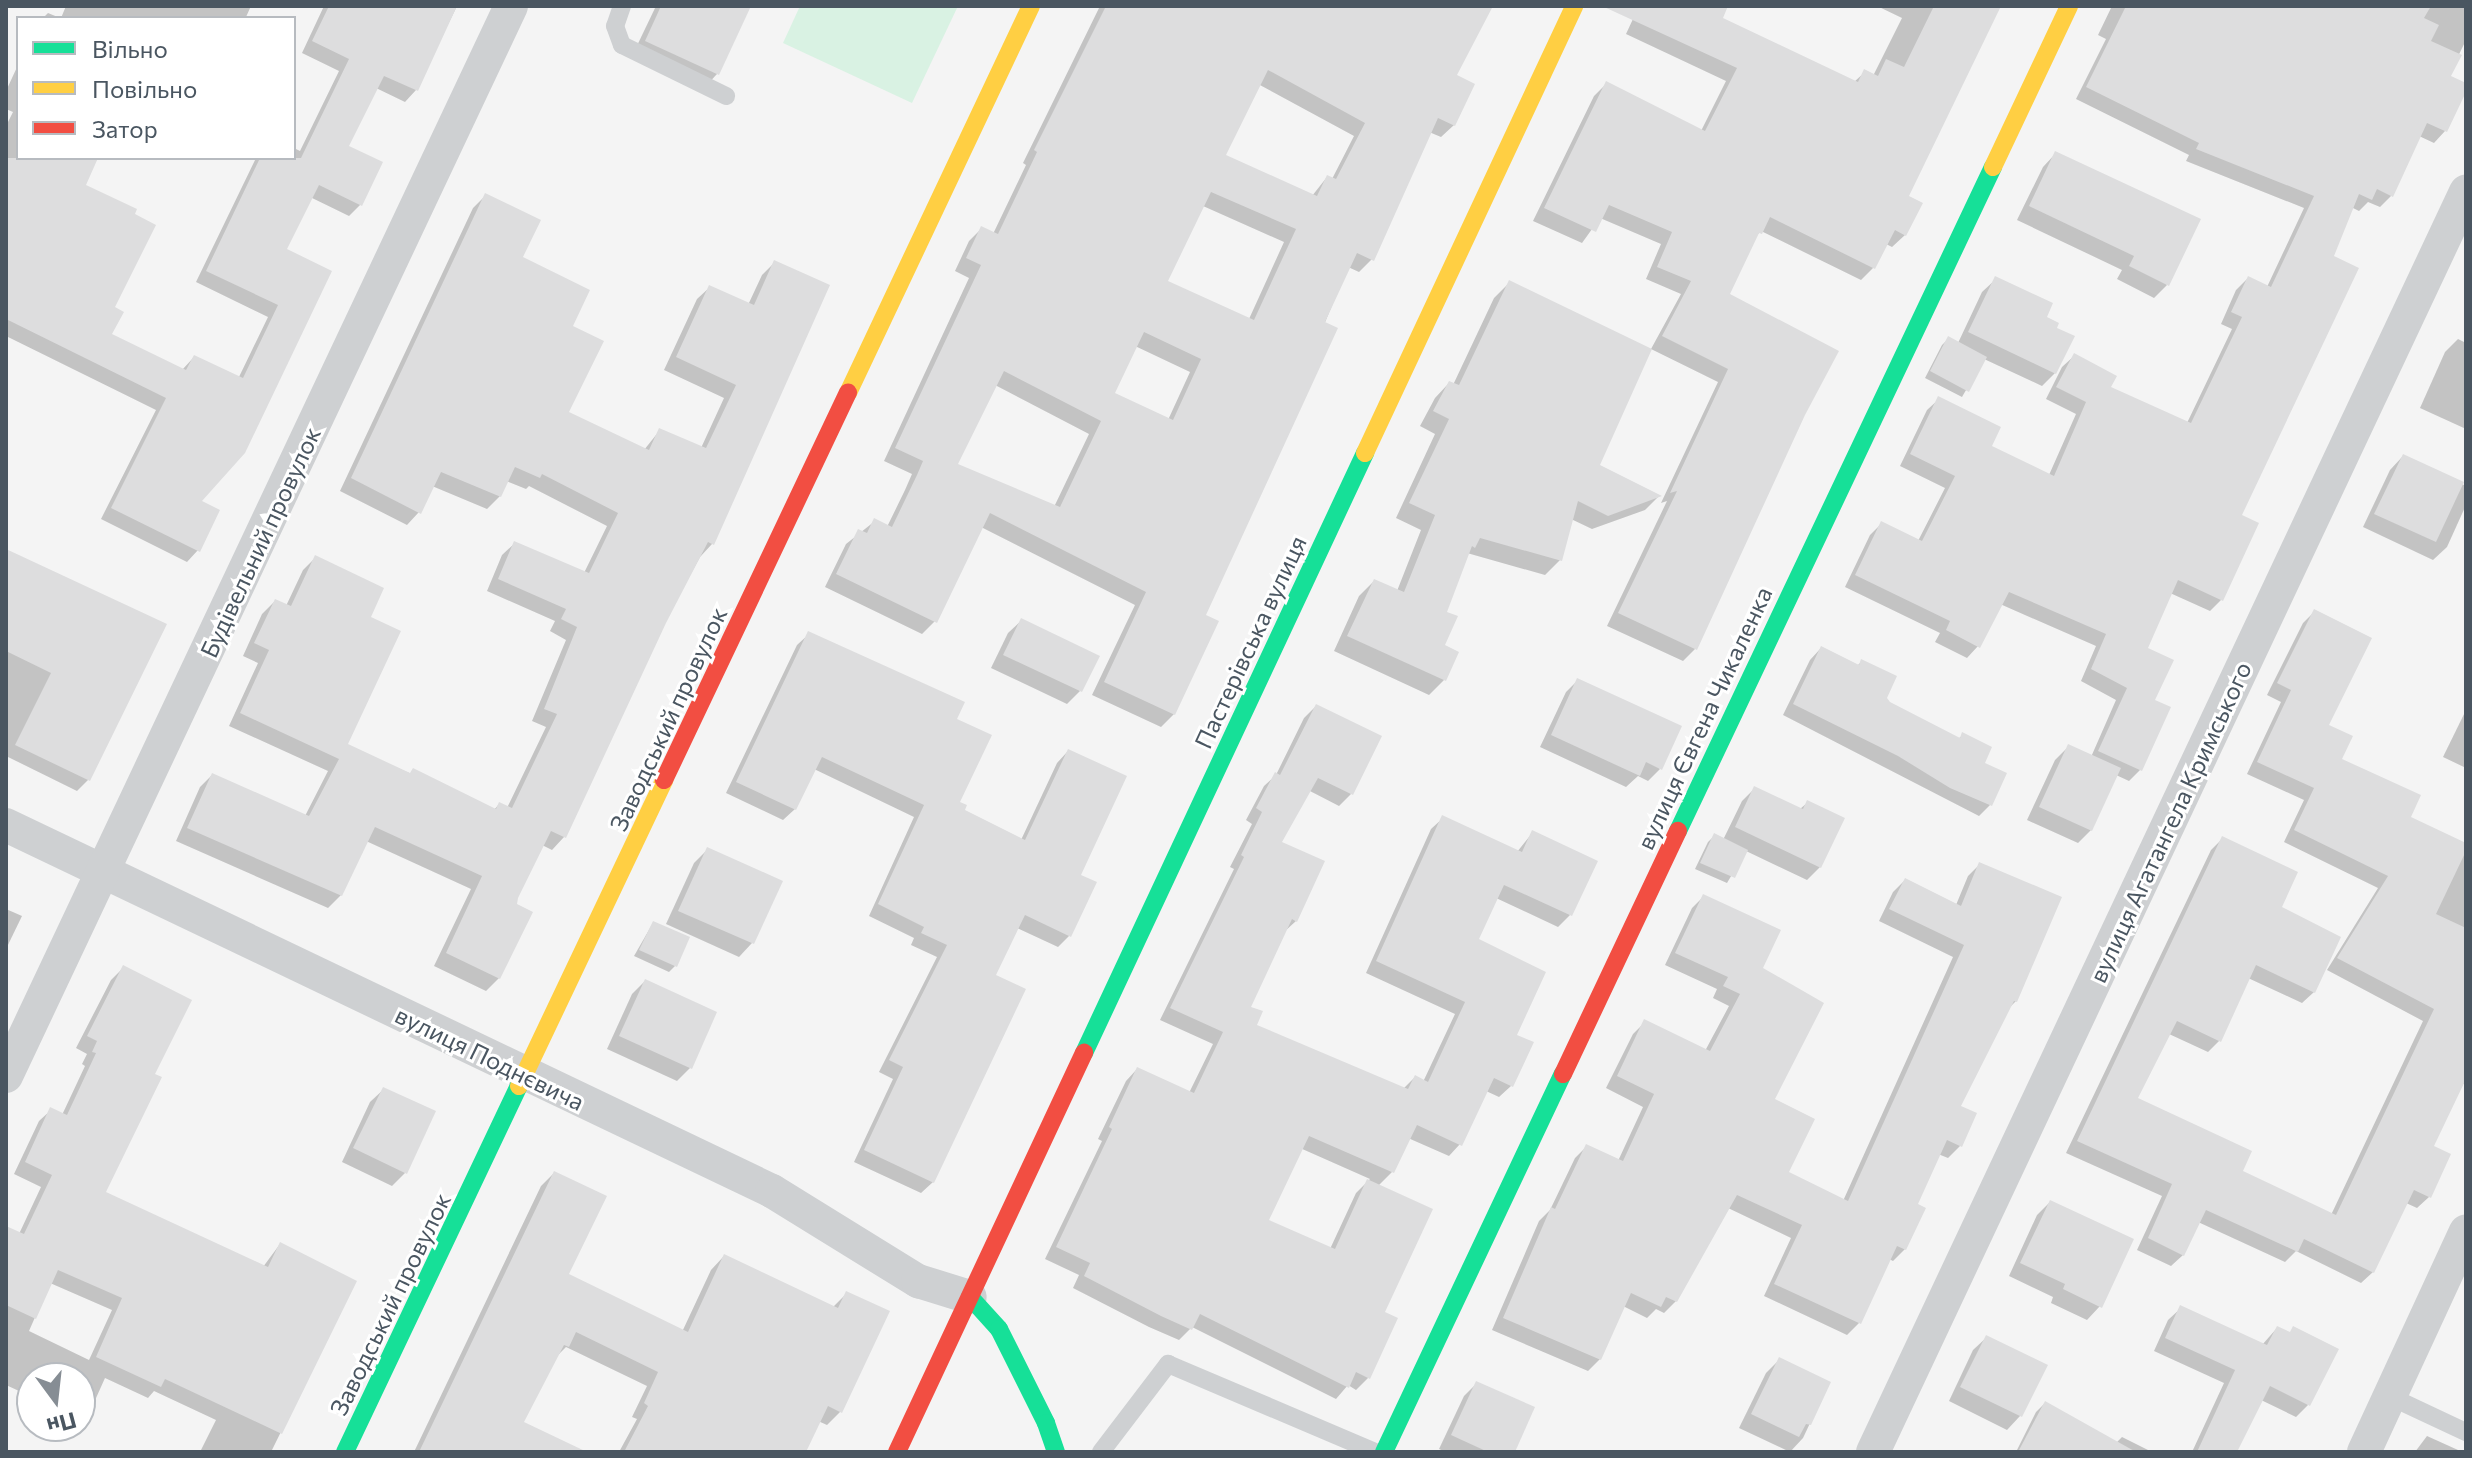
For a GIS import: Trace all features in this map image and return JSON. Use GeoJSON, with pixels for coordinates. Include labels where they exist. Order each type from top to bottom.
{"type":"FeatureCollection","features":[{"type":"Feature","properties":{"kind":"street","name":"Будівельний провулок"},"geometry":{"type":"LineString","coordinates":[[6,1076],[511,6]]}},
{"type":"Feature","properties":{"kind":"street","name":"Заводський провулок"},"geometry":{"type":"LineString","coordinates":[[345,1452],[527,1076],[1031,6]]}},
{"type":"Feature","properties":{"kind":"street","name":"Пастерівська вулиця"},"geometry":{"type":"LineString","coordinates":[[897,1452],[1574,6]]}},
{"type":"Feature","properties":{"kind":"street","name":"вулиця Євгена Чикаленка"},"geometry":{"type":"LineString","coordinates":[[1384,1452],[2069,6]]}},
{"type":"Feature","properties":{"kind":"street","name":"вулиця Агатангела Кримського"},"geometry":{"type":"LineString","coordinates":[[1873,1452],[2466,192]]}},
{"type":"Feature","properties":{"kind":"street","name":"вулиця Поднєвича"},"geometry":{"type":"LineString","coordinates":[[6,825],[772,1191],[918,1281],[970,1297]]}},
{"type":"Feature","properties":{"kind":"street"},"geometry":{"type":"LineString","coordinates":[[2364,1452],[2466,1231]]}},
{"type":"Feature","properties":{"kind":"street"},"geometry":{"type":"LineString","coordinates":[[970,1297],[999,1329],[1046,1423],[1056,1452]]}},
{"type":"Feature","properties":{"kind":"lane"},"geometry":{"type":"LineString","coordinates":[[622,6],[615,26],[622,45],[726,96]]}},
{"type":"Feature","properties":{"kind":"lane"},"geometry":{"type":"LineString","coordinates":[[1101,1452],[1168,1364],[1375,1452]]}},
{"type":"Feature","properties":{"kind":"lane"},"geometry":{"type":"LineString","coordinates":[[2389,1396],[2466,1432]]}},
{"type":"Feature","properties":{"kind":"green space"},"geometry":{"type":"Polygon","coordinates":[[[800,6],[958,6],[912,103],[783,43],[800,6]]]}},
{"type":"Feature","properties":{"kind":"building"},"geometry":{"type":"Polygon","coordinates":[[[329,6],[457,6],[418,91],[384,76],[349,146],[383,162],[362,206],[319,185],[287,249],[332,271],[245,453],[202,501],[220,510],[200,552],[111,508],[166,398],[6,319],[6,158],[97,160],[86,185],[137,209],[135,214],[156,225],[115,307],[124,312],[112,334],[186,370],[194,355],[243,378],[278,305],[206,271],[259,160],[301,158],[349,59],[312,41],[329,6]]]}},
{"type":"Feature","properties":{"kind":"building"},"geometry":{"type":"Polygon","coordinates":[[[661,6],[751,6],[719,75],[645,41],[661,6]]]}},
{"type":"Feature","properties":{"kind":"building"},"geometry":{"type":"Polygon","coordinates":[[[1106,6],[1493,6],[1457,75],[1475,84],[1455,126],[1438,118],[1374,261],[1357,253],[1325,322],[1338,328],[1206,615],[1219,621],[1175,715],[1104,682],[1146,592],[990,513],[937,623],[836,574],[858,529],[867,533],[874,518],[892,527],[917,475],[923,461],[895,448],[981,265],[966,258],[981,226],[998,234],[1037,152],[1034,150],[1106,6]],[[1268,70],[1226,155],[1317,196],[1327,175],[1336,179],[1365,123],[1268,70]],[[1211,192],[1168,281],[1254,320],[1296,229],[1211,192]],[[1144,332],[1115,393],[1173,420],[1201,359],[1144,332]],[[1004,371],[958,464],[1060,507],[1101,421],[1004,371]]]}},
{"type":"Feature","properties":{"kind":"building"},"geometry":{"type":"Polygon","coordinates":[[[1602,6],[1728,6],[1723,18],[1858,82],[1864,69],[1878,76],[1886,59],[1904,67],[1934,6],[2001,6],[1909,196],[1923,203],[1906,236],[1895,230],[1875,269],[1770,217],[1730,294],[1839,351],[1805,415],[1697,650],[1618,613],[1677,491],[1670,493],[1728,369],[1662,336],[1691,281],[1657,267],[1672,232],[1609,205],[1596,232],[1544,208],[1606,81],[1705,131],[1737,68],[1602,6]]]}},
{"type":"Feature","properties":{"kind":"building"},"geometry":{"type":"Polygon","coordinates":[[[2126,6],[2431,6],[2424,18],[2439,25],[2431,41],[2462,55],[2451,76],[2466,83],[2466,92],[2447,132],[2427,123],[2393,197],[2377,189],[2372,200],[2359,194],[2334,256],[2359,268],[2242,515],[2259,523],[2223,601],[2178,580],[2148,648],[2174,660],[2155,700],[2171,707],[2142,771],[2098,751],[2127,688],[2091,669],[2106,634],[2009,592],[1980,648],[1946,630],[1950,621],[1855,575],[1881,521],[1922,541],[1955,476],[1910,454],[1938,396],[2001,427],[1992,446],[2054,476],[2086,402],[2056,387],[2074,353],[2117,376],[2111,387],[2191,423],[2242,317],[2231,312],[2248,276],[2271,287],[2314,196],[2196,149],[2199,143],[2086,87],[2126,6]]]}},
{"type":"Feature","properties":{"kind":"building"},"geometry":{"type":"Polygon","coordinates":[[[2055,151],[2201,219],[2169,286],[2129,266],[2134,256],[2029,206],[2055,151]]]}},
{"type":"Feature","properties":{"kind":"building"},"geometry":{"type":"Polygon","coordinates":[[[485,193],[541,220],[523,257],[590,290],[573,326],[604,341],[569,412],[649,450],[659,428],[706,448],[736,385],[676,357],[709,285],[754,305],[774,260],[830,285],[714,545],[708,542],[666,623],[566,838],[551,831],[518,898],[517,904],[533,912],[500,979],[446,953],[482,876],[375,827],[342,896],[187,828],[212,773],[309,816],[339,759],[240,713],[269,650],[254,643],[275,599],[291,606],[315,555],[384,588],[371,617],[401,631],[348,744],[410,773],[413,768],[496,809],[499,802],[512,808],[557,714],[544,709],[577,627],[561,619],[566,609],[498,579],[514,541],[589,573],[618,513],[542,474],[540,478],[515,467],[501,497],[441,472],[421,514],[351,478],[485,193]]]}},
{"type":"Feature","properties":{"kind":"building"},"geometry":{"type":"Polygon","coordinates":[[[1995,276],[2053,303],[2047,317],[2059,323],[2057,328],[2075,336],[2056,374],[1968,332],[1995,276]]]}},
{"type":"Feature","properties":{"kind":"building"},"geometry":{"type":"Polygon","coordinates":[[[1509,280],[1652,349],[1600,465],[1662,496],[1608,516],[1578,501],[1562,561],[1480,538],[1475,548],[1472,546],[1447,612],[1458,616],[1445,645],[1459,652],[1446,681],[1347,636],[1374,579],[1404,592],[1435,515],[1409,503],[1449,419],[1433,411],[1449,381],[1459,385],[1509,280]]]}},
{"type":"Feature","properties":{"kind":"building"},"geometry":{"type":"Polygon","coordinates":[[[1948,336],[1987,357],[1969,392],[1930,371],[1948,336]]]}},
{"type":"Feature","properties":{"kind":"building"},"geometry":{"type":"Polygon","coordinates":[[[2403,454],[2464,482],[2436,542],[2374,514],[2403,454]]]}},
{"type":"Feature","properties":{"kind":"building"},"geometry":{"type":"Polygon","coordinates":[[[6,549],[167,624],[90,781],[15,745],[51,673],[6,651],[6,549]]]}},
{"type":"Feature","properties":{"kind":"building"},"geometry":{"type":"Polygon","coordinates":[[[2314,609],[2372,638],[2329,725],[2353,736],[2342,759],[2421,795],[2411,817],[2466,843],[2466,851],[2436,914],[2466,928],[2466,1079],[2434,1146],[2451,1154],[2431,1198],[2414,1190],[2374,1273],[2304,1239],[2298,1252],[2206,1210],[2184,1256],[2148,1238],[2172,1184],[2077,1141],[2222,836],[2298,872],[2282,907],[2341,937],[2315,993],[2256,965],[2221,1042],[2177,1021],[2138,1098],[2252,1151],[2243,1171],[2336,1215],[2434,1009],[2337,958],[2388,876],[2294,830],[2314,788],[2257,762],[2291,690],[2277,683],[2314,609]]]}},
{"type":"Feature","properties":{"kind":"building"},"geometry":{"type":"Polygon","coordinates":[[[1021,618],[1100,656],[1082,692],[1003,655],[1021,618]]]}},
{"type":"Feature","properties":{"kind":"building"},"geometry":{"type":"Polygon","coordinates":[[[808,631],[965,702],[957,719],[992,735],[960,802],[967,805],[965,810],[1025,840],[1068,749],[1127,776],[1081,875],[1097,882],[1071,937],[1025,915],[996,975],[1026,989],[934,1183],[864,1150],[903,1067],[889,1060],[947,945],[921,933],[924,927],[878,904],[924,805],[822,757],[796,810],[736,782],[808,631]]]}},
{"type":"Feature","properties":{"kind":"building"},"geometry":{"type":"Polygon","coordinates":[[[1821,646],[1859,665],[1861,659],[1897,676],[1887,698],[1890,702],[1960,738],[1962,732],[1992,747],[1985,763],[2007,773],[1992,806],[1950,788],[1898,756],[1793,704],[1821,646]]]}},
{"type":"Feature","properties":{"kind":"building"},"geometry":{"type":"Polygon","coordinates":[[[1577,678],[1682,726],[1662,770],[1646,762],[1640,776],[1551,735],[1577,678]]]}},
{"type":"Feature","properties":{"kind":"building"},"geometry":{"type":"Polygon","coordinates":[[[1316,704],[1382,736],[1353,795],[1318,778],[1282,842],[1325,861],[1297,922],[1292,919],[1251,1007],[1263,1011],[1257,1025],[1408,1089],[1415,1075],[1428,1082],[1465,1002],[1376,961],[1442,815],[1522,852],[1532,830],[1598,861],[1572,916],[1504,885],[1479,939],[1546,972],[1517,1035],[1534,1042],[1513,1087],[1494,1078],[1462,1146],[1417,1125],[1394,1173],[1309,1136],[1269,1220],[1335,1249],[1367,1179],[1433,1209],[1385,1312],[1398,1318],[1370,1379],[1356,1372],[1349,1388],[1200,1314],[1192,1330],[1161,1316],[1084,1276],[1090,1263],[1056,1247],[1112,1129],[1109,1127],[1137,1067],[1194,1093],[1223,1032],[1170,1008],[1244,857],[1241,855],[1262,812],[1256,808],[1275,772],[1280,775],[1316,704]]]}},
{"type":"Feature","properties":{"kind":"building"},"geometry":{"type":"Polygon","coordinates":[[[2068,744],[2121,768],[2092,831],[2039,807],[2068,744]]]}},
{"type":"Feature","properties":{"kind":"building"},"geometry":{"type":"Polygon","coordinates":[[[1754,786],[1803,809],[1807,800],[1845,818],[1821,868],[1735,827],[1754,786]]]}},
{"type":"Feature","properties":{"kind":"building"},"geometry":{"type":"Polygon","coordinates":[[[1714,833],[1748,850],[1735,878],[1700,863],[1714,833]]]}},
{"type":"Feature","properties":{"kind":"building"},"geometry":{"type":"Polygon","coordinates":[[[707,847],[783,881],[754,944],[678,911],[707,847]]]}},
{"type":"Feature","properties":{"kind":"building"},"geometry":{"type":"Polygon","coordinates":[[[1979,862],[2062,897],[2017,1002],[2014,1001],[1961,1106],[1977,1113],[1962,1147],[1947,1140],[1918,1204],[1926,1208],[1906,1250],[1897,1246],[1861,1324],[1774,1284],[1802,1225],[1737,1195],[1677,1302],[1666,1297],[1661,1307],[1631,1293],[1601,1360],[1503,1318],[1551,1207],[1555,1209],[1586,1144],[1623,1161],[1654,1094],[1617,1076],[1644,1019],[1710,1051],[1740,994],[1723,986],[1728,977],[1675,953],[1703,894],[1781,930],[1763,968],[1824,1003],[1775,1099],[1815,1119],[1789,1172],[1848,1201],[1964,945],[1889,909],[1905,878],[1961,906],[1979,862]]]}},
{"type":"Feature","properties":{"kind":"building"},"geometry":{"type":"Polygon","coordinates":[[[653,921],[690,937],[677,967],[639,950],[653,921]]]}},
{"type":"Feature","properties":{"kind":"building"},"geometry":{"type":"Polygon","coordinates":[[[123,965],[192,1000],[155,1074],[162,1077],[106,1192],[268,1267],[280,1242],[357,1281],[282,1434],[165,1379],[161,1387],[96,1357],[122,1298],[58,1270],[36,1319],[6,1305],[6,1226],[24,1234],[52,1175],[25,1162],[50,1107],[67,1115],[96,1053],[92,1052],[97,1041],[87,1036],[123,965]]]}},
{"type":"Feature","properties":{"kind":"building"},"geometry":{"type":"Polygon","coordinates":[[[645,979],[717,1012],[692,1069],[619,1036],[645,979]]]}},
{"type":"Feature","properties":{"kind":"building"},"geometry":{"type":"Polygon","coordinates":[[[383,1087],[436,1111],[407,1174],[353,1148],[383,1087]]]}},
{"type":"Feature","properties":{"kind":"building"},"geometry":{"type":"Polygon","coordinates":[[[554,1171],[607,1196],[569,1274],[688,1332],[724,1254],[838,1308],[846,1291],[890,1311],[842,1413],[828,1406],[806,1452],[624,1452],[648,1406],[644,1403],[658,1372],[576,1332],[569,1347],[564,1345],[524,1422],[587,1452],[419,1452],[554,1171]]]}},
{"type":"Feature","properties":{"kind":"building"},"geometry":{"type":"Polygon","coordinates":[[[2050,1200],[2134,1239],[2102,1308],[2063,1289],[2065,1284],[2020,1263],[2050,1200]]]}},
{"type":"Feature","properties":{"kind":"building"},"geometry":{"type":"Polygon","coordinates":[[[2180,1305],[2267,1345],[2277,1326],[2290,1332],[2293,1326],[2339,1349],[2310,1406],[2270,1386],[2237,1452],[2197,1452],[2235,1370],[2165,1338],[2180,1305]]]}},
{"type":"Feature","properties":{"kind":"building"},"geometry":{"type":"Polygon","coordinates":[[[1986,1335],[2048,1365],[2022,1417],[1960,1387],[1986,1335]]]}},
{"type":"Feature","properties":{"kind":"building"},"geometry":{"type":"Polygon","coordinates":[[[1779,1357],[1831,1382],[1811,1425],[1806,1424],[1799,1437],[1751,1414],[1779,1357]]]}},
{"type":"Feature","properties":{"kind":"building"},"geometry":{"type":"Polygon","coordinates":[[[1476,1381],[1535,1407],[1515,1452],[1488,1452],[1451,1435],[1476,1381]]]}},
{"type":"Feature","properties":{"kind":"building"},"geometry":{"type":"Polygon","coordinates":[[[2045,1401],[2136,1452],[2018,1452],[2045,1401]]]}},
{"type":"Feature","properties":{"kind":"traffic: fast"},"geometry":{"type":"LineString","coordinates":[[1678,831],[1993,167]]}},
{"type":"Feature","properties":{"kind":"traffic: fast"},"geometry":{"type":"LineString","coordinates":[[1084,1053],[1365,453]]}},
{"type":"Feature","properties":{"kind":"traffic: fast"},"geometry":{"type":"LineString","coordinates":[[1384,1452],[1563,1074]]}},
{"type":"Feature","properties":{"kind":"traffic: fast"},"geometry":{"type":"LineString","coordinates":[[345,1452],[519,1086]]}},
{"type":"Feature","properties":{"kind":"traffic: fast"},"geometry":{"type":"LineString","coordinates":[[970,1297],[999,1329],[1046,1423],[1056,1452]]}},
{"type":"Feature","properties":{"kind":"traffic: slow"},"geometry":{"type":"LineString","coordinates":[[848,393],[1031,6]]}},
{"type":"Feature","properties":{"kind":"traffic: slow"},"geometry":{"type":"LineString","coordinates":[[1365,453],[1574,6]]}},
{"type":"Feature","properties":{"kind":"traffic: slow"},"geometry":{"type":"LineString","coordinates":[[1993,167],[2069,6]]}},
{"type":"Feature","properties":{"kind":"traffic: slow"},"geometry":{"type":"LineString","coordinates":[[519,1086],[664,780]]}},
{"type":"Feature","properties":{"kind":"traffic: jam"},"geometry":{"type":"LineString","coordinates":[[664,780],[848,393]]}},
{"type":"Feature","properties":{"kind":"traffic: jam"},"geometry":{"type":"LineString","coordinates":[[1563,1074],[1678,831]]}},
{"type":"Feature","properties":{"kind":"traffic: jam"},"geometry":{"type":"LineString","coordinates":[[897,1452],[1084,1053]]}}]}
